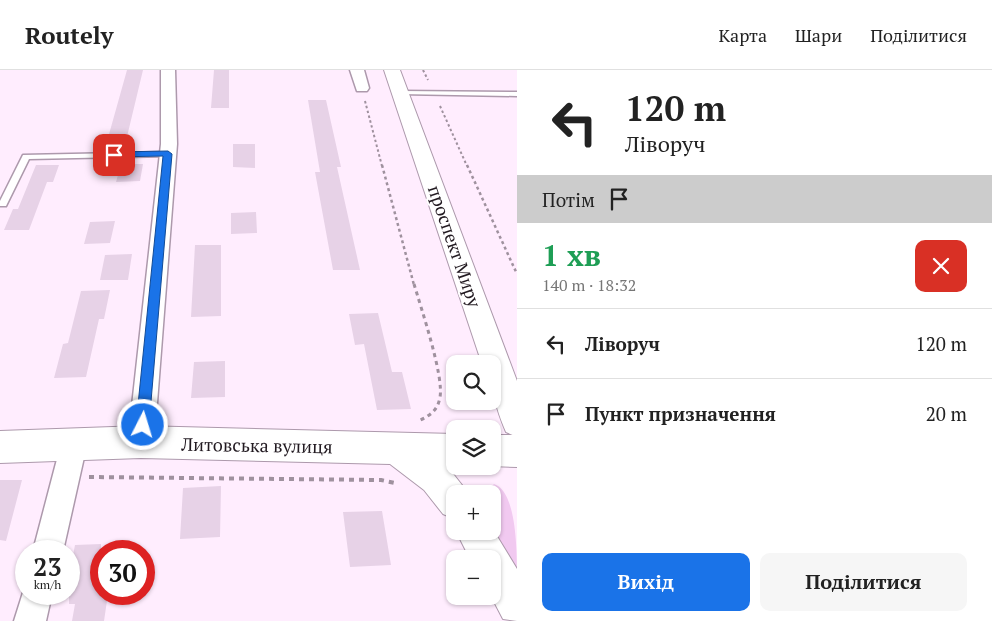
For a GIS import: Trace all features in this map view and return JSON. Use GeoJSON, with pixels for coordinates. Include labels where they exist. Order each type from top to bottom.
{"type":"FeatureCollection","features":[{"type":"Feature","properties":{"kind":"main road","name":"проспект Миру"},"geometry":{"type":"LineString","coordinates":[[392,70],[517,422]]}},
{"type":"Feature","properties":{"kind":"main road","name":"Литовська вулиця"},"geometry":{"type":"LineString","coordinates":[[0,447],[141,442],[446,450]]}},
{"type":"Feature","properties":{"kind":"main road"},"geometry":{"type":"LineString","coordinates":[[394,448],[436,478],[446,491]]}},
{"type":"Feature","properties":{"kind":"main road"},"geometry":{"type":"LineString","coordinates":[[501,451],[517,451]]}},
{"type":"Feature","properties":{"kind":"main road"},"geometry":{"type":"LineString","coordinates":[[501,577],[517,605]]}},
{"type":"Feature","properties":{"kind":"street"},"geometry":{"type":"LineString","coordinates":[[141,442],[168,154],[168,70]]}},
{"type":"Feature","properties":{"kind":"street"},"geometry":{"type":"LineString","coordinates":[[357,70],[362,88]]}},
{"type":"Feature","properties":{"kind":"street"},"geometry":{"type":"LineString","coordinates":[[51,540],[74,444]]}},
{"type":"Feature","properties":{"kind":"street"},"geometry":{"type":"LineString","coordinates":[[30,621],[34,605]]}},
{"type":"Feature","properties":{"kind":"lane"},"geometry":{"type":"LineString","coordinates":[[401,93],[517,94]]}},
{"type":"Feature","properties":{"kind":"lane"},"geometry":{"type":"LineString","coordinates":[[3,204],[26,157],[168,154]]}},
{"type":"Feature","properties":{"kind":"path"},"geometry":{"type":"LineString","coordinates":[[362,88],[440,384],[439,404],[434,412],[425,419],[413,422]]}},
{"type":"Feature","properties":{"kind":"path"},"geometry":{"type":"LineString","coordinates":[[434,93],[517,274]]}},
{"type":"Feature","properties":{"kind":"path"},"geometry":{"type":"LineString","coordinates":[[66,477],[381,480],[400,485]]}},
{"type":"Feature","properties":{"kind":"shaded area"},"geometry":{"type":"Polygon","coordinates":[[[501,488],[507,498],[514,524],[517,578],[497,540],[501,540],[501,488]]]}},
{"type":"Feature","properties":{"kind":"building"},"geometry":{"type":"Polygon","coordinates":[[[127,70],[143,70],[125,145],[106,145],[127,70]]]}},
{"type":"Feature","properties":{"kind":"building"},"geometry":{"type":"Polygon","coordinates":[[[214,70],[229,70],[229,108],[211,108],[214,70]]]}},
{"type":"Feature","properties":{"kind":"building"},"geometry":{"type":"Polygon","coordinates":[[[308,100],[326,100],[341,167],[337,167],[360,270],[333,270],[315,172],[320,172],[308,100]]]}},
{"type":"Feature","properties":{"kind":"building"},"geometry":{"type":"Polygon","coordinates":[[[233,144],[255,144],[255,168],[233,167],[233,144]]]}},
{"type":"Feature","properties":{"kind":"building"},"geometry":{"type":"Polygon","coordinates":[[[121,164],[143,164],[140,181],[116,182],[121,164]]]}},
{"type":"Feature","properties":{"kind":"building"},"geometry":{"type":"Polygon","coordinates":[[[36,165],[59,165],[53,182],[47,182],[29,230],[4,230],[13,209],[18,209],[36,165]]]}},
{"type":"Feature","properties":{"kind":"building"},"geometry":{"type":"Polygon","coordinates":[[[256,212],[257,233],[231,234],[231,213],[256,212]]]}},
{"type":"Feature","properties":{"kind":"building"},"geometry":{"type":"Polygon","coordinates":[[[115,221],[110,243],[84,244],[90,222],[115,221]]]}},
{"type":"Feature","properties":{"kind":"building"},"geometry":{"type":"Polygon","coordinates":[[[195,245],[221,245],[221,316],[191,317],[195,245]]]}},
{"type":"Feature","properties":{"kind":"building"},"geometry":{"type":"Polygon","coordinates":[[[132,254],[128,280],[100,280],[105,255],[132,254]]]}},
{"type":"Feature","properties":{"kind":"building"},"geometry":{"type":"Polygon","coordinates":[[[110,290],[104,319],[99,319],[86,377],[54,378],[63,344],[68,343],[81,291],[110,290]]]}},
{"type":"Feature","properties":{"kind":"building"},"geometry":{"type":"Polygon","coordinates":[[[378,313],[392,372],[402,372],[411,409],[377,410],[364,344],[355,345],[349,314],[378,313]]]}},
{"type":"Feature","properties":{"kind":"building"},"geometry":{"type":"Polygon","coordinates":[[[225,361],[225,397],[191,398],[194,362],[225,361]]]}},
{"type":"Feature","properties":{"kind":"building"},"geometry":{"type":"Polygon","coordinates":[[[0,480],[22,480],[6,541],[0,540],[0,480]]]}},
{"type":"Feature","properties":{"kind":"building"},"geometry":{"type":"Polygon","coordinates":[[[221,486],[220,537],[180,539],[183,488],[221,486]]]}},
{"type":"Feature","properties":{"kind":"building"},"geometry":{"type":"Polygon","coordinates":[[[382,511],[391,565],[350,567],[343,512],[382,511]]]}},
{"type":"Feature","properties":{"kind":"building"},"geometry":{"type":"Polygon","coordinates":[[[90,544],[90,605],[106,605],[104,621],[72,621],[75,605],[80,605],[80,545],[90,544]]]}},
{"type":"Feature","properties":{"kind":"route"},"geometry":{"type":"LineString","coordinates":[[114,155],[168,154],[143,425]]}}]}
